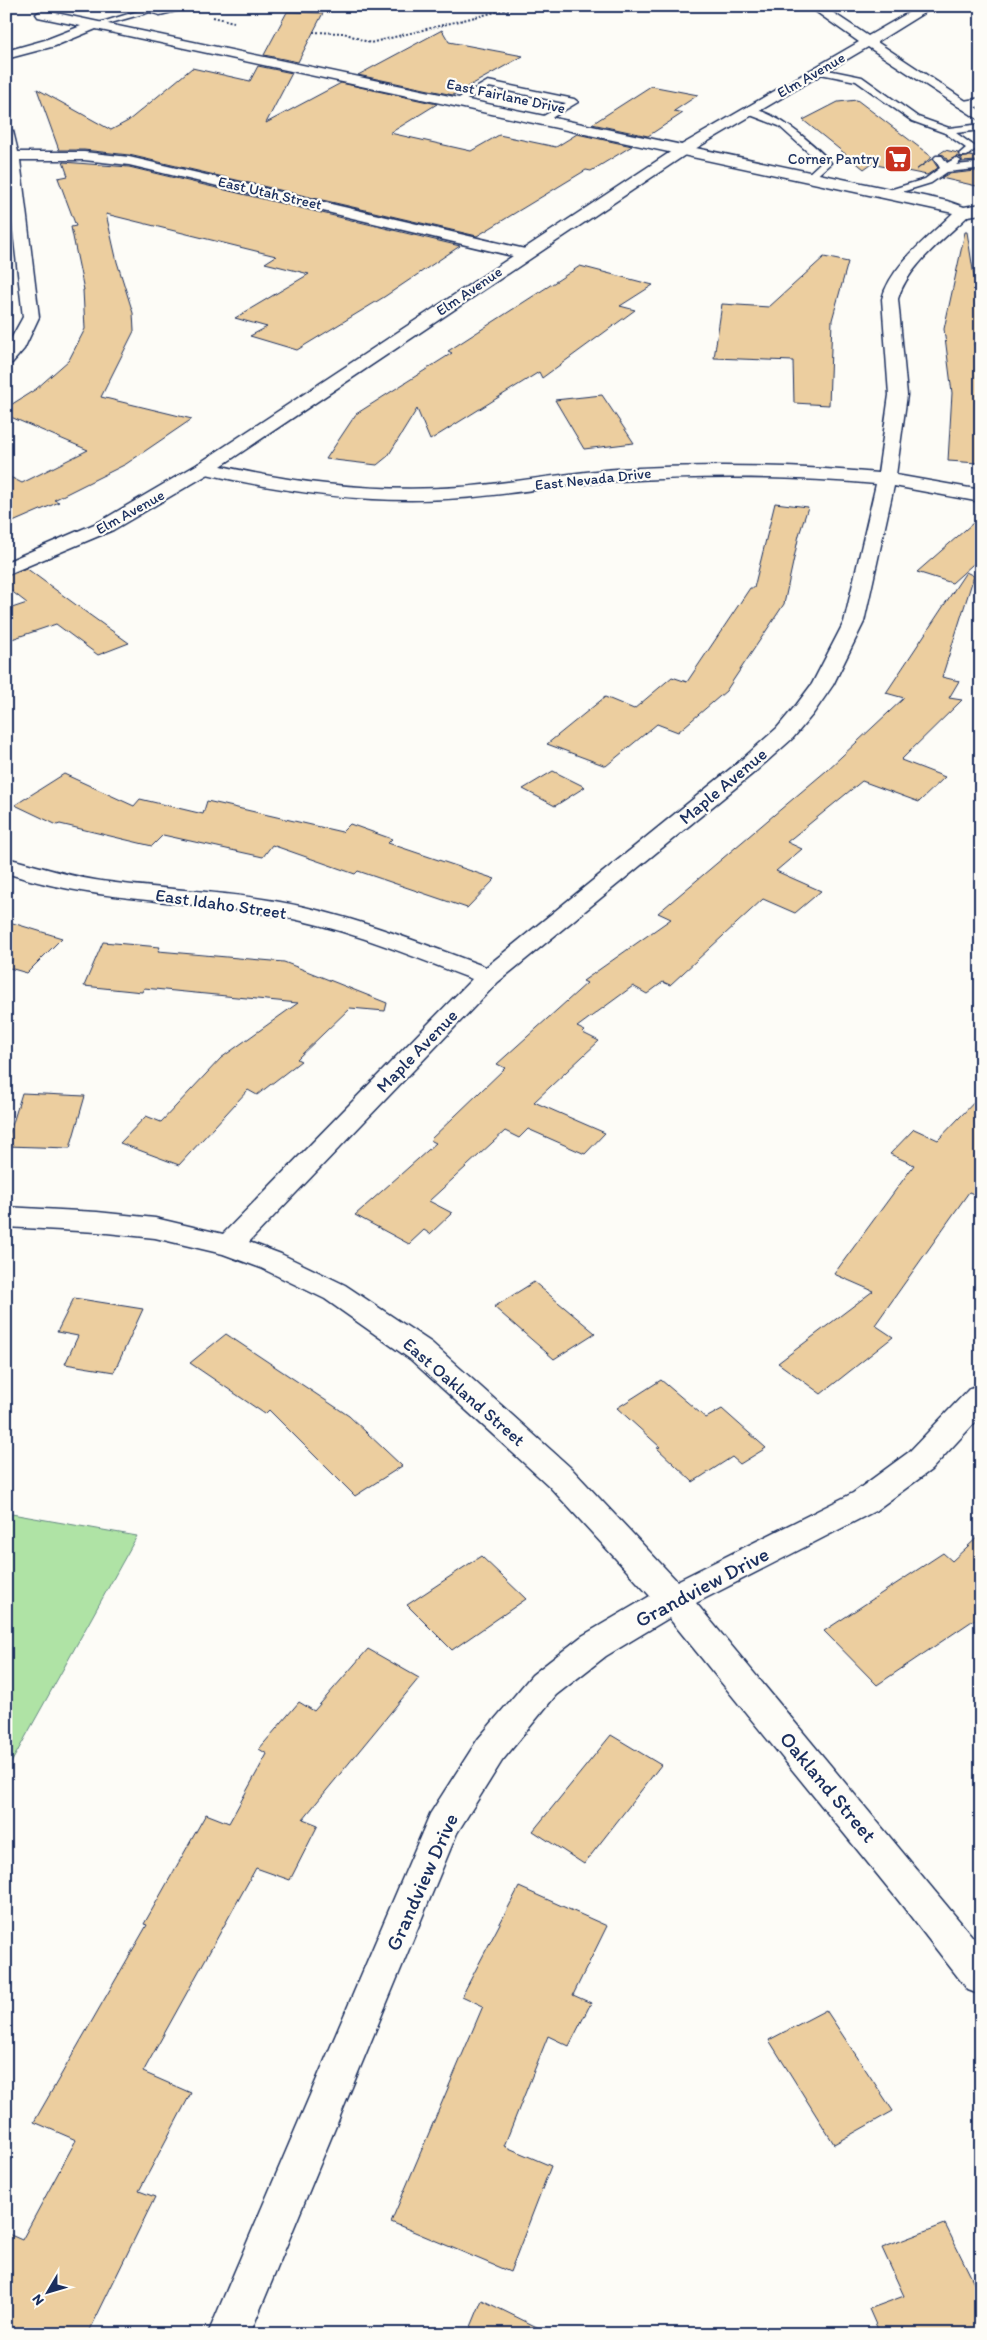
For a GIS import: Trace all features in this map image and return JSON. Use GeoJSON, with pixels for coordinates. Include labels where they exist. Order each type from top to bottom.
{"type":"FeatureCollection","features":[{"type":"Feature","properties":{"kind":"street"},"geometry":{"type":"LineString","coordinates":[[814,6],[981,118]]}},
{"type":"Feature","properties":{"kind":"street","name":"Elm Avenue"},"geometry":{"type":"LineString","coordinates":[[6,569],[106,526],[206,468],[683,150],[929,6]]}},
{"type":"Feature","properties":{"kind":"street","name":"East Fairlane Drive"},"geometry":{"type":"LineString","coordinates":[[42,14],[972,210]]}},
{"type":"Feature","properties":{"kind":"street"},"geometry":{"type":"LineString","coordinates":[[6,55],[50,43],[93,26]]}},
{"type":"Feature","properties":{"kind":"street"},"geometry":{"type":"LineString","coordinates":[[963,106],[981,102]]}},
{"type":"Feature","properties":{"kind":"street"},"geometry":{"type":"LineString","coordinates":[[6,131],[12,156],[31,317],[18,345],[6,358]]}},
{"type":"Feature","properties":{"kind":"street","name":"East Utah Street"},"geometry":{"type":"LineString","coordinates":[[12,156],[84,156],[129,161],[525,254]]}},
{"type":"Feature","properties":{"kind":"street","name":"Maple Avenue"},"geometry":{"type":"LineString","coordinates":[[230,1245],[489,977],[748,766],[785,734],[805,709],[822,685],[854,622],[886,479],[898,395],[890,299],[893,288],[902,272],[972,210]]}},
{"type":"Feature","properties":{"kind":"street","name":"East Nevada Drive"},"geometry":{"type":"LineString","coordinates":[[206,468],[249,480],[315,490],[377,494],[439,494],[614,475],[704,471],[799,472],[886,479],[981,496]]}},
{"type":"Feature","properties":{"kind":"street","name":"East Idaho Street"},"geometry":{"type":"LineString","coordinates":[[6,865],[65,882],[133,892],[251,904],[330,922],[402,944],[489,977]]}},
{"type":"Feature","properties":{"kind":"street","name":"East Oakland Street"},"geometry":{"type":"LineString","coordinates":[[6,1217],[97,1222],[155,1228],[230,1245],[271,1261],[335,1292],[421,1351],[560,1477],[672,1599]]}},
{"type":"Feature","properties":{"kind":"street","name":"Grandview Drive"},"geometry":{"type":"LineString","coordinates":[[229,2334],[443,1825],[490,1750],[544,1686],[594,1646],[672,1599],[864,1502],[920,1461],[981,1396]]}},
{"type":"Feature","properties":{"kind":"street","name":"Oakland Street"},"geometry":{"type":"LineString","coordinates":[[672,1599],[911,1888],[981,1977]]}},
{"type":"Feature","properties":{"kind":"lane"},"geometry":{"type":"LineString","coordinates":[[93,26],[151,9],[160,13],[193,6]]}},
{"type":"Feature","properties":{"kind":"lane"},"geometry":{"type":"LineString","coordinates":[[818,71],[859,79],[915,120],[948,131],[981,155]]}},
{"type":"Feature","properties":{"kind":"lane"},"geometry":{"type":"LineString","coordinates":[[456,102],[488,84],[574,102],[543,120]]}},
{"type":"Feature","properties":{"kind":"lane"},"geometry":{"type":"LineString","coordinates":[[748,111],[782,124],[826,163],[810,177]]}},
{"type":"Feature","properties":{"kind":"lane"},"geometry":{"type":"LineString","coordinates":[[948,131],[981,127]]}},
{"type":"Feature","properties":{"kind":"lane"},"geometry":{"type":"LineString","coordinates":[[960,152],[972,148]]}},
{"type":"Feature","properties":{"kind":"lane"},"geometry":{"type":"LineString","coordinates":[[939,158],[945,169]]}},
{"type":"Feature","properties":{"kind":"lane"},"geometry":{"type":"LineString","coordinates":[[889,194],[928,181],[956,161]]}},
{"type":"Feature","properties":{"kind":"lane"},"geometry":{"type":"LineString","coordinates":[[945,169],[976,166]]}},
{"type":"Feature","properties":{"kind":"path"},"geometry":{"type":"LineString","coordinates":[[308,6],[314,9],[376,9],[386,11]]}},
{"type":"Feature","properties":{"kind":"path"},"geometry":{"type":"LineString","coordinates":[[370,6],[376,9]]}},
{"type":"Feature","properties":{"kind":"path"},"geometry":{"type":"LineString","coordinates":[[313,32],[344,33],[370,43],[520,6]]}},
{"type":"Feature","properties":{"kind":"green space"},"geometry":{"type":"Polygon","coordinates":[[[6,1513],[137,1536],[6,1772],[6,1513]]]}},
{"type":"Feature","properties":{"kind":"building"},"geometry":{"type":"Polygon","coordinates":[[[287,12],[323,13],[298,62],[264,55],[287,12]]]}},
{"type":"Feature","properties":{"kind":"building"},"geometry":{"type":"Polygon","coordinates":[[[442,30],[449,42],[523,56],[453,95],[358,75],[442,30]]]}},
{"type":"Feature","properties":{"kind":"building"},"geometry":{"type":"Polygon","coordinates":[[[258,66],[292,73],[266,123],[341,83],[437,104],[390,133],[471,151],[499,135],[556,147],[577,134],[632,146],[591,171],[586,170],[477,236],[129,155],[84,150],[59,150],[37,89],[111,130],[128,121],[192,68],[250,81],[258,66]]]}},
{"type":"Feature","properties":{"kind":"building"},"geometry":{"type":"Polygon","coordinates":[[[651,86],[698,95],[674,111],[683,113],[648,136],[592,124],[651,86]]]}},
{"type":"Feature","properties":{"kind":"building"},"geometry":{"type":"Polygon","coordinates":[[[857,100],[932,157],[916,170],[932,159],[938,168],[927,175],[871,164],[864,169],[803,120],[838,102],[857,100]]]}},
{"type":"Feature","properties":{"kind":"building"},"geometry":{"type":"Polygon","coordinates":[[[945,150],[958,153],[961,158],[970,156],[981,158],[981,164],[976,161],[962,162],[962,159],[957,156],[948,161],[944,155],[939,154],[945,150]]]}},
{"type":"Feature","properties":{"kind":"building"},"geometry":{"type":"Polygon","coordinates":[[[63,162],[129,167],[460,246],[384,297],[297,350],[250,336],[267,327],[235,318],[309,274],[265,263],[276,256],[106,214],[117,262],[133,313],[134,331],[101,397],[192,419],[126,464],[54,500],[59,502],[6,525],[6,475],[22,483],[88,450],[6,415],[6,408],[36,389],[69,360],[85,329],[84,290],[71,227],[76,226],[58,178],[68,176],[63,162]]]}},
{"type":"Feature","properties":{"kind":"building"},"geometry":{"type":"Polygon","coordinates":[[[981,168],[981,187],[941,178],[948,174],[976,171],[981,168]]]}},
{"type":"Feature","properties":{"kind":"building"},"geometry":{"type":"Polygon","coordinates":[[[965,232],[967,232],[981,320],[981,344],[974,343],[981,387],[978,463],[948,461],[952,393],[944,329],[965,232]]]}},
{"type":"Feature","properties":{"kind":"building"},"geometry":{"type":"Polygon","coordinates":[[[824,257],[848,262],[832,320],[829,405],[794,403],[793,361],[714,358],[722,304],[769,307],[824,257]]]}},
{"type":"Feature","properties":{"kind":"building"},"geometry":{"type":"Polygon","coordinates":[[[580,266],[653,285],[620,306],[635,310],[542,378],[539,372],[430,440],[417,409],[388,456],[377,465],[326,459],[356,414],[452,353],[448,351],[580,266]]]}},
{"type":"Feature","properties":{"kind":"building"},"geometry":{"type":"Polygon","coordinates":[[[602,395],[634,443],[584,449],[555,400],[602,395]]]}},
{"type":"Feature","properties":{"kind":"building"},"geometry":{"type":"Polygon","coordinates":[[[775,503],[808,507],[799,535],[784,604],[726,691],[678,732],[657,724],[606,766],[547,744],[605,697],[634,709],[672,677],[687,682],[750,588],[754,588],[775,503]]]}},
{"type":"Feature","properties":{"kind":"building"},"geometry":{"type":"Polygon","coordinates":[[[981,516],[981,557],[952,583],[917,572],[981,516]]]}},
{"type":"Feature","properties":{"kind":"building"},"geometry":{"type":"Polygon","coordinates":[[[26,568],[129,643],[98,655],[56,624],[6,641],[6,610],[27,603],[6,587],[6,577],[26,568]]]}},
{"type":"Feature","properties":{"kind":"building"},"geometry":{"type":"Polygon","coordinates":[[[966,572],[974,576],[942,677],[959,681],[949,698],[962,700],[901,760],[945,777],[919,802],[862,781],[787,842],[802,849],[776,871],[821,891],[795,913],[763,899],[670,985],[663,982],[647,994],[633,986],[577,1027],[585,1031],[583,1033],[599,1041],[534,1102],[605,1133],[585,1154],[528,1129],[519,1138],[505,1131],[429,1201],[452,1213],[430,1234],[424,1230],[409,1244],[355,1215],[436,1143],[430,1140],[505,1068],[497,1064],[587,983],[583,981],[671,919],[658,913],[826,771],[904,698],[886,693],[966,572]]]}},
{"type":"Feature","properties":{"kind":"building"},"geometry":{"type":"Polygon","coordinates":[[[553,771],[585,787],[555,806],[523,789],[553,771]]]}},
{"type":"Feature","properties":{"kind":"building"},"geometry":{"type":"Polygon","coordinates":[[[64,774],[134,806],[140,799],[203,814],[207,801],[342,832],[350,824],[392,839],[388,843],[495,879],[467,908],[358,871],[355,874],[272,845],[263,857],[163,835],[152,846],[60,824],[57,825],[15,805],[64,774]]]}},
{"type":"Feature","properties":{"kind":"building"},"geometry":{"type":"Polygon","coordinates":[[[6,921],[62,938],[27,973],[6,967],[6,921]]]}},
{"type":"Feature","properties":{"kind":"building"},"geometry":{"type":"Polygon","coordinates":[[[103,942],[160,947],[158,951],[284,962],[387,1003],[385,1011],[350,1008],[297,1059],[301,1061],[257,1095],[248,1090],[179,1165],[120,1143],[146,1116],[161,1122],[221,1058],[298,1003],[144,988],[142,992],[84,986],[103,942]]]}},
{"type":"Feature","properties":{"kind":"building"},"geometry":{"type":"Polygon","coordinates":[[[22,1093],[85,1096],[70,1148],[6,1146],[22,1093]]]}},
{"type":"Feature","properties":{"kind":"building"},"geometry":{"type":"Polygon","coordinates":[[[981,1095],[981,1197],[969,1192],[875,1325],[893,1337],[821,1394],[778,1363],[873,1291],[834,1274],[914,1165],[890,1154],[914,1129],[938,1140],[981,1095]]]}},
{"type":"Feature","properties":{"kind":"building"},"geometry":{"type":"Polygon","coordinates":[[[534,1282],[595,1333],[554,1359],[494,1307],[534,1282]]]}},
{"type":"Feature","properties":{"kind":"building"},"geometry":{"type":"Polygon","coordinates":[[[74,1298],[143,1309],[114,1372],[65,1364],[78,1336],[57,1332],[74,1298]]]}},
{"type":"Feature","properties":{"kind":"building"},"geometry":{"type":"Polygon","coordinates":[[[226,1334],[349,1416],[402,1466],[355,1496],[269,1410],[265,1414],[190,1363],[226,1334]]]}},
{"type":"Feature","properties":{"kind":"building"},"geometry":{"type":"Polygon","coordinates":[[[661,1380],[706,1418],[722,1409],[766,1448],[740,1464],[732,1457],[693,1482],[657,1448],[660,1447],[617,1408],[661,1380]]]}},
{"type":"Feature","properties":{"kind":"building"},"geometry":{"type":"Polygon","coordinates":[[[981,1534],[981,1615],[877,1685],[824,1631],[943,1553],[952,1561],[981,1534]]]}},
{"type":"Feature","properties":{"kind":"building"},"geometry":{"type":"Polygon","coordinates":[[[481,1556],[526,1599],[452,1650],[407,1605],[481,1556]]]}},
{"type":"Feature","properties":{"kind":"building"},"geometry":{"type":"Polygon","coordinates":[[[368,1649],[419,1678],[303,1819],[318,1825],[290,1880],[256,1868],[143,2072],[191,2093],[139,2191],[155,2197],[88,2334],[29,2334],[6,2324],[6,2233],[22,2240],[76,2140],[34,2122],[147,1925],[144,1924],[206,1814],[229,1823],[267,1754],[259,1749],[299,1702],[314,1711],[368,1649]]]}},
{"type":"Feature","properties":{"kind":"building"},"geometry":{"type":"Polygon","coordinates":[[[611,1735],[661,1765],[584,1864],[533,1831],[611,1735]]]}},
{"type":"Feature","properties":{"kind":"building"},"geometry":{"type":"Polygon","coordinates":[[[519,1887],[607,1926],[573,1995],[591,2003],[569,2046],[548,2036],[504,2146],[551,2166],[510,2272],[391,2222],[483,2006],[462,1996],[519,1887]]]}},
{"type":"Feature","properties":{"kind":"building"},"geometry":{"type":"Polygon","coordinates":[[[826,2010],[893,2111],[834,2144],[769,2040],[826,2010]]]}},
{"type":"Feature","properties":{"kind":"building"},"geometry":{"type":"Polygon","coordinates":[[[945,2224],[981,2297],[981,2334],[880,2334],[869,2309],[904,2296],[882,2248],[945,2224]]]}},
{"type":"Feature","properties":{"kind":"building"},"geometry":{"type":"Polygon","coordinates":[[[482,2300],[551,2334],[468,2334],[482,2300]]]}},
{"type":"Feature","properties":{"kind":"place","name":"Corner Pantry"},"geometry":{"type":"Point","coordinates":[898,159]}}]}
